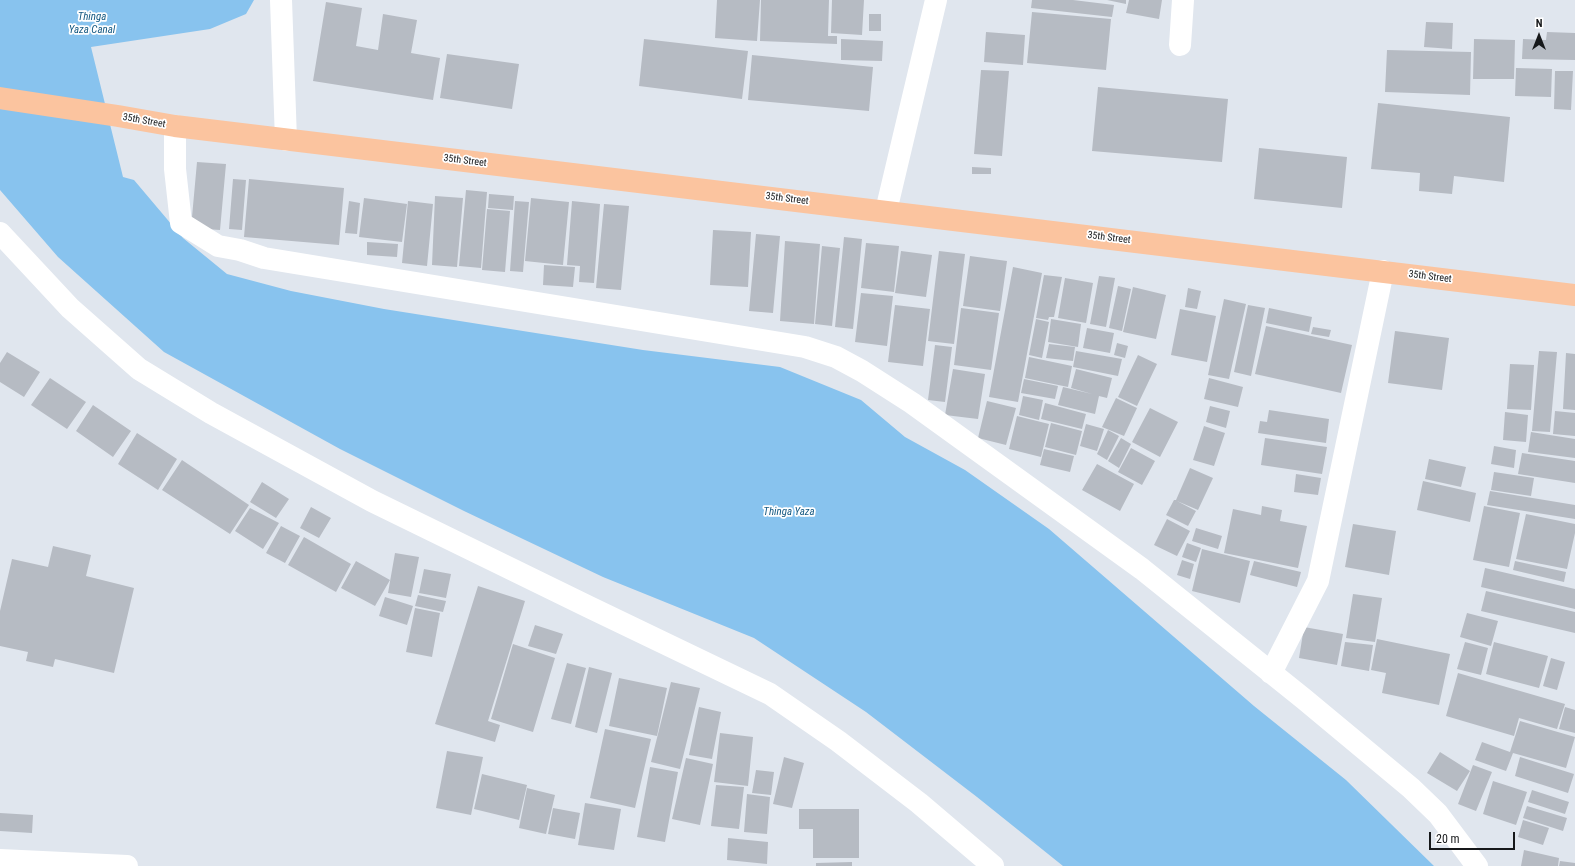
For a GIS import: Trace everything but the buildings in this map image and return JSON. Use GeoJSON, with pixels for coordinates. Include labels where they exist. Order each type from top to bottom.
{"type":"FeatureCollection","features":[{"type":"Feature","properties":{"kind":"main road","name":"35th Street"},"geometry":{"type":"LineString","coordinates":[[0,98],[175,126],[286,140],[1575,295]]}},
{"type":"Feature","properties":{"kind":"street"},"geometry":{"type":"LineString","coordinates":[[281,0],[286,140]]}},
{"type":"Feature","properties":{"kind":"street"},"geometry":{"type":"LineString","coordinates":[[886,211],[936,0]]}},
{"type":"Feature","properties":{"kind":"street"},"geometry":{"type":"LineString","coordinates":[[1180,45],[1183,0]]}},
{"type":"Feature","properties":{"kind":"street"},"geometry":{"type":"LineString","coordinates":[[175,126],[175,169],[181,223],[218,246],[240,250],[264,258],[805,348],[836,356],[912,403],[1142,569],[1304,699],[1411,788],[1438,814],[1477,866]]}},
{"type":"Feature","properties":{"kind":"street"},"geometry":{"type":"LineString","coordinates":[[0,233],[70,308],[139,369],[211,413],[372,501],[770,694],[838,741],[919,803],[993,866]]}},
{"type":"Feature","properties":{"kind":"street"},"geometry":{"type":"LineString","coordinates":[[1271,673],[1318,581],[1383,271]]}},
{"type":"Feature","properties":{"kind":"street"},"geometry":{"type":"LineString","coordinates":[[0,860],[127,866]]}},
{"type":"Feature","properties":{"kind":"water","name":"Thinga Yaza"},"geometry":{"type":"Polygon","coordinates":[[[0,0],[254,0],[246,14],[210,29],[91,47],[123,177],[134,180],[183,238],[227,274],[291,291],[384,309],[643,350],[780,367],[861,400],[905,437],[965,470],[1049,529],[1254,706],[1346,780],[1434,866],[1063,866],[977,797],[866,712],[754,638],[603,577],[464,511],[340,449],[164,352],[58,257],[0,190],[0,0]]]}},
{"type":"Feature","properties":{"kind":"water label","name":"Thinga Yaza Canal"},"geometry":{"type":"Point","coordinates":[92,23]}}]}
